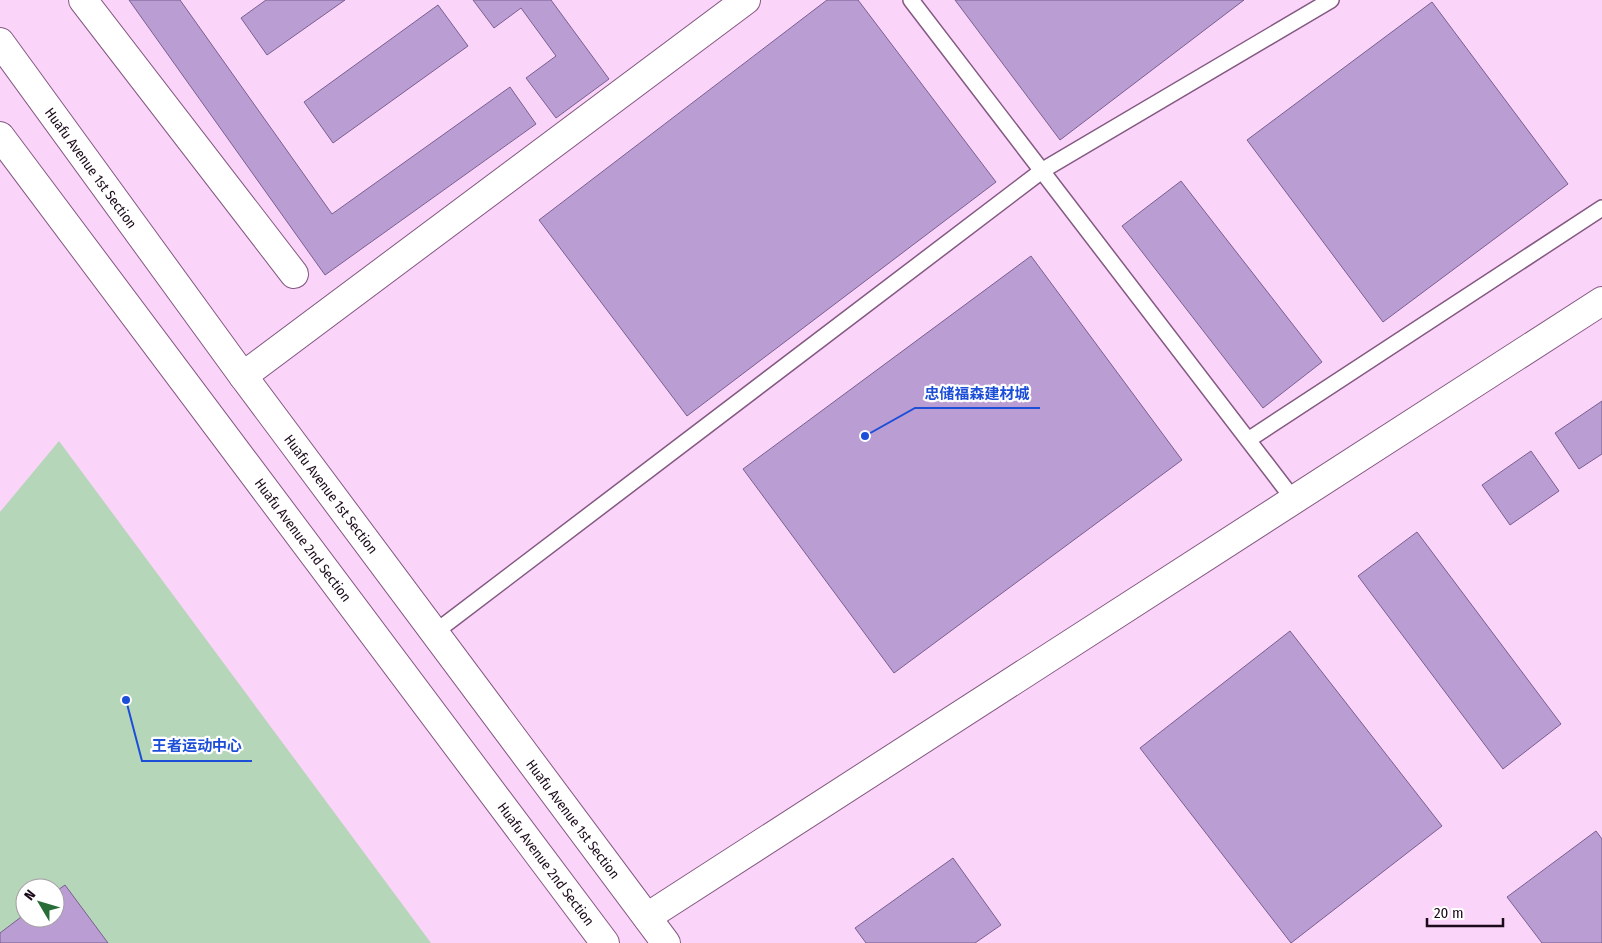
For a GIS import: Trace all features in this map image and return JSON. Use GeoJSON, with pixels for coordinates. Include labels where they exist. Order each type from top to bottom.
{"type":"FeatureCollection","features":[{"type":"Feature","properties":{"kind":"main road"},"geometry":{"type":"LineString","coordinates":[[83,0],[294,274]]}},
{"type":"Feature","properties":{"kind":"main road"},"geometry":{"type":"LineString","coordinates":[[243,376],[746,0]]}},
{"type":"Feature","properties":{"kind":"main road","name":"Huafu Avenue 1st Section"},"geometry":{"type":"LineString","coordinates":[[0,42],[243,376],[666,943]]}},
{"type":"Feature","properties":{"kind":"main road","name":"Huafu Avenue 2nd Section"},"geometry":{"type":"LineString","coordinates":[[0,136],[605,943]]}},
{"type":"Feature","properties":{"kind":"main road"},"geometry":{"type":"LineString","coordinates":[[647,917],[1602,301]]}},
{"type":"Feature","properties":{"kind":"lane"},"geometry":{"type":"LineString","coordinates":[[911,0],[1294,500]]}},
{"type":"Feature","properties":{"kind":"lane"},"geometry":{"type":"LineString","coordinates":[[434,633],[1043,170],[1330,0]]}},
{"type":"Feature","properties":{"kind":"lane"},"geometry":{"type":"LineString","coordinates":[[1248,440],[1602,208]]}},
{"type":"Feature","properties":{"kind":"green space"},"geometry":{"type":"Polygon","coordinates":[[[59,441],[431,943],[0,943],[0,512],[59,441]]]}},
{"type":"Feature","properties":{"kind":"building"},"geometry":{"type":"Polygon","coordinates":[[[129,0],[180,0],[332,214],[510,87],[536,124],[325,275],[129,0]]]}},
{"type":"Feature","properties":{"kind":"building"},"geometry":{"type":"Polygon","coordinates":[[[266,0],[345,0],[267,55],[241,18],[266,0]]]}},
{"type":"Feature","properties":{"kind":"building"},"geometry":{"type":"Polygon","coordinates":[[[473,0],[551,0],[609,79],[556,118],[526,78],[556,56],[521,8],[494,28],[473,0]]]}},
{"type":"Feature","properties":{"kind":"building"},"geometry":{"type":"Polygon","coordinates":[[[827,0],[858,0],[996,182],[687,416],[539,220],[827,0]]]}},
{"type":"Feature","properties":{"kind":"building"},"geometry":{"type":"Polygon","coordinates":[[[955,0],[1244,0],[1060,140],[955,0]]]}},
{"type":"Feature","properties":{"kind":"building"},"geometry":{"type":"Polygon","coordinates":[[[1432,2],[1568,184],[1383,322],[1247,140],[1432,2]]]}},
{"type":"Feature","properties":{"kind":"building"},"geometry":{"type":"Polygon","coordinates":[[[438,5],[468,46],[333,143],[304,102],[438,5]]]}},
{"type":"Feature","properties":{"kind":"building"},"geometry":{"type":"Polygon","coordinates":[[[1181,181],[1322,362],[1263,408],[1122,226],[1181,181]]]}},
{"type":"Feature","properties":{"kind":"building"},"geometry":{"type":"Polygon","coordinates":[[[1031,256],[1182,460],[894,673],[743,469],[1031,256]]]}},
{"type":"Feature","properties":{"kind":"building"},"geometry":{"type":"Polygon","coordinates":[[[1602,401],[1602,454],[1579,469],[1555,433],[1602,401]]]}},
{"type":"Feature","properties":{"kind":"building"},"geometry":{"type":"Polygon","coordinates":[[[1531,451],[1559,491],[1510,525],[1482,485],[1531,451]]]}},
{"type":"Feature","properties":{"kind":"building"},"geometry":{"type":"Polygon","coordinates":[[[1417,532],[1561,724],[1503,769],[1358,576],[1417,532]]]}},
{"type":"Feature","properties":{"kind":"building"},"geometry":{"type":"Polygon","coordinates":[[[1290,631],[1442,826],[1291,943],[1140,748],[1290,631]]]}},
{"type":"Feature","properties":{"kind":"building"},"geometry":{"type":"Polygon","coordinates":[[[1596,831],[1602,839],[1602,943],[1542,943],[1507,897],[1596,831]]]}},
{"type":"Feature","properties":{"kind":"building"},"geometry":{"type":"Polygon","coordinates":[[[953,858],[1001,925],[975,943],[866,943],[855,928],[953,858]]]}},
{"type":"Feature","properties":{"kind":"building"},"geometry":{"type":"Polygon","coordinates":[[[65,885],[108,943],[0,943],[0,933],[15,922],[15,928],[65,928],[65,885]]]}},
{"type":"Feature","properties":{"kind":"place","name":"忠储福森建材城"},"geometry":{"type":"Point","coordinates":[865,436]}},
{"type":"Feature","properties":{"kind":"place","name":"王者运动中心"},"geometry":{"type":"Point","coordinates":[126,700]}}]}
